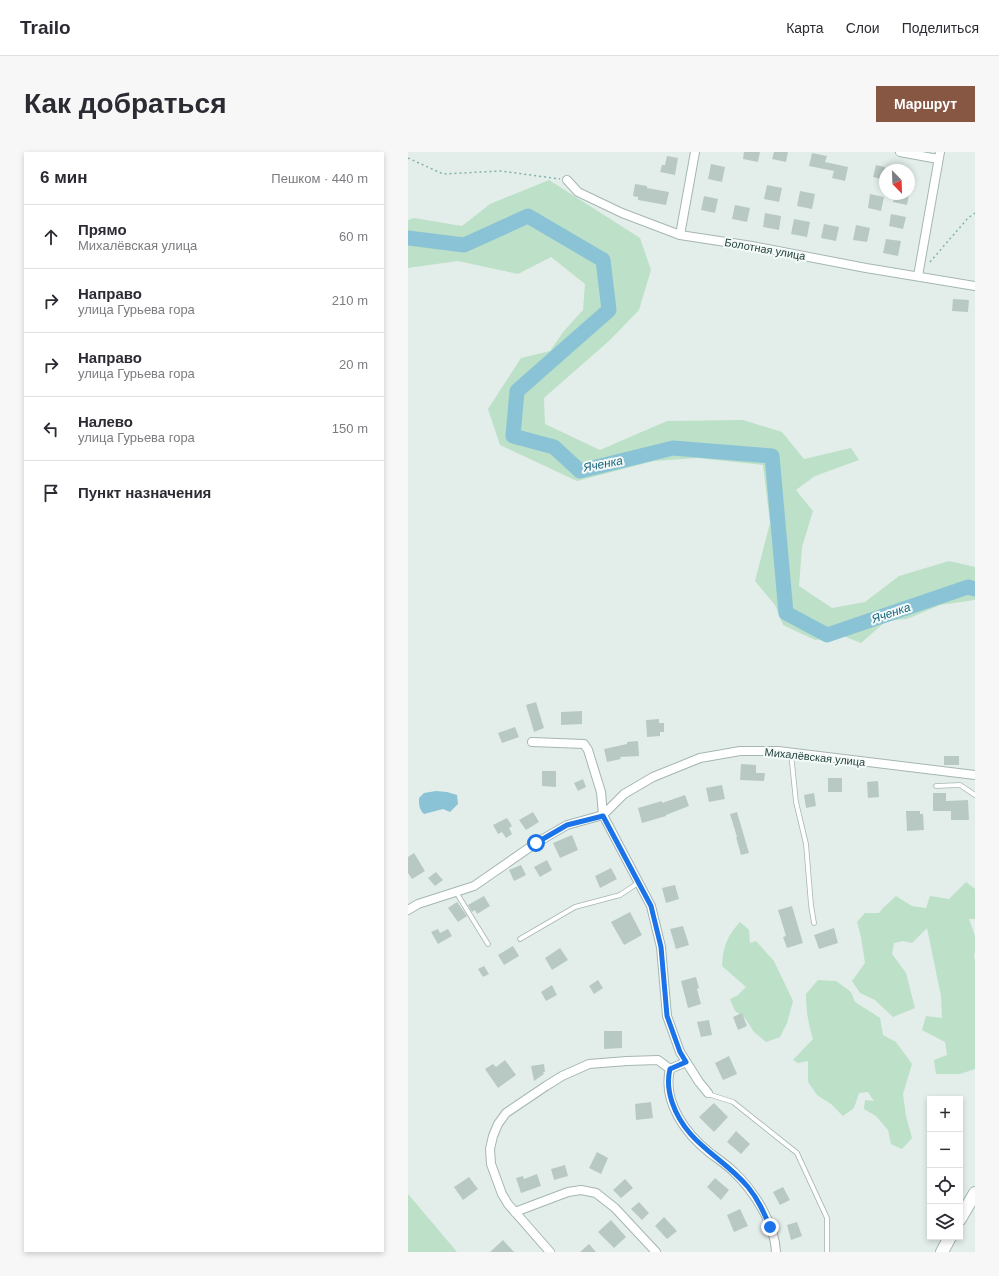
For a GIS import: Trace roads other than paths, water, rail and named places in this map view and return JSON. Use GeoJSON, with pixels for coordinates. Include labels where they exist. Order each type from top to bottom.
{"type":"FeatureCollection","features":[{"type":"Feature","properties":{"kind":"main road"},"geometry":{"type":"LineString","coordinates":[[963,1214],[975,1193]]}},
{"type":"Feature","properties":{"kind":"main road"},"geometry":{"type":"LineString","coordinates":[[942,1252],[948,1240]]}},
{"type":"Feature","properties":{"kind":"street"},"geometry":{"type":"LineString","coordinates":[[680,235],[695,152]]}},
{"type":"Feature","properties":{"kind":"street"},"geometry":{"type":"LineString","coordinates":[[900,152],[939,156],[918,276]]}},
{"type":"Feature","properties":{"kind":"street","name":"Болотная улица"},"geometry":{"type":"LineString","coordinates":[[567,180],[578,192],[622,213],[680,235],[752,246],[975,286]]}},
{"type":"Feature","properties":{"kind":"street"},"geometry":{"type":"LineString","coordinates":[[532,742],[584,744],[588,750],[601,792],[603,816],[651,906],[661,947],[667,1016],[680,1052],[699,1082],[708,1093]]}},
{"type":"Feature","properties":{"kind":"street","name":"Михалёвская улица"},"geometry":{"type":"LineString","coordinates":[[603,816],[624,794],[653,777],[700,758],[740,751],[778,751],[975,775]]}},
{"type":"Feature","properties":{"kind":"street"},"geometry":{"type":"LineString","coordinates":[[408,910],[418,904],[474,886],[536,843],[567,825],[603,816]]}},
{"type":"Feature","properties":{"kind":"street"},"geometry":{"type":"LineString","coordinates":[[550,1252],[508,1204],[502,1194],[491,1164],[490,1149],[498,1124],[506,1113],[562,1076],[589,1064],[658,1060],[670,1069]]}},
{"type":"Feature","properties":{"kind":"street"},"geometry":{"type":"LineString","coordinates":[[670,1069],[686,1062]]}},
{"type":"Feature","properties":{"kind":"street"},"geometry":{"type":"LineString","coordinates":[[670,1069],[668,1088],[675,1110],[686,1130],[708,1152],[733,1171],[749,1187],[761,1206],[770,1227],[776,1252]]}},
{"type":"Feature","properties":{"kind":"street"},"geometry":{"type":"LineString","coordinates":[[515,1212],[568,1192],[580,1190],[596,1193],[615,1208],[656,1252]]}},
{"type":"Feature","properties":{"kind":"lane"},"geometry":{"type":"LineString","coordinates":[[792,753],[796,802],[806,844],[814,923]]}},
{"type":"Feature","properties":{"kind":"lane"},"geometry":{"type":"LineString","coordinates":[[936,786],[960,785],[975,795]]}},
{"type":"Feature","properties":{"kind":"lane"},"geometry":{"type":"LineString","coordinates":[[520,939],[575,907],[620,895],[638,883]]}},
{"type":"Feature","properties":{"kind":"lane"},"geometry":{"type":"LineString","coordinates":[[456,892],[488,944]]}},
{"type":"Feature","properties":{"kind":"lane"},"geometry":{"type":"LineString","coordinates":[[708,1093],[733,1102],[797,1153],[827,1218],[827,1252]]}},
{"type":"Feature","properties":{"kind":"water"},"geometry":{"type":"Polygon","coordinates":[[[436,791],[457,795],[458,804],[450,812],[443,809],[424,814],[420,807],[419,798],[424,793],[436,791]]]}},
{"type":"Feature","properties":{"kind":"waterway","name":"Яченка"},"geometry":{"type":"LineString","coordinates":[[408,238],[464,245],[528,216],[603,260],[609,310],[517,391],[513,436],[554,447],[580,471],[673,448],[772,456],[786,613],[827,635],[968,587],[975,589]]}}]}
